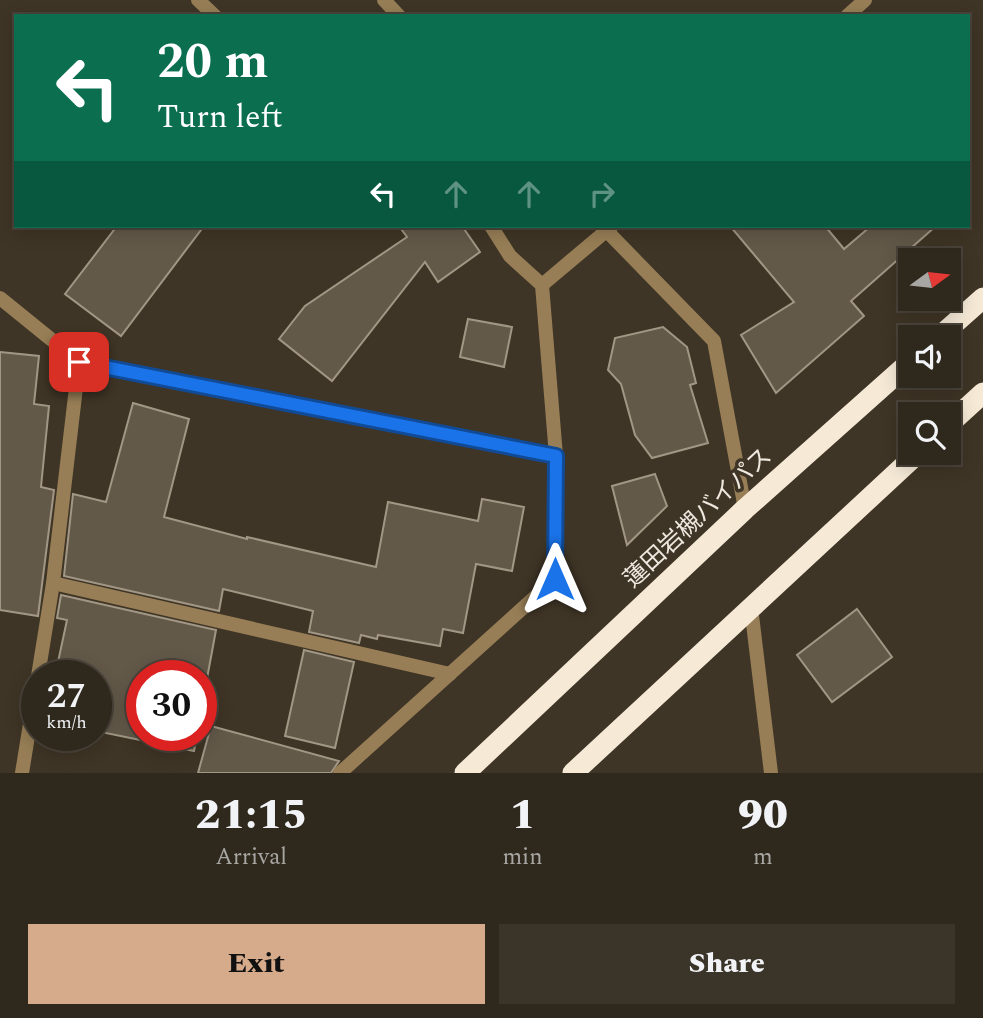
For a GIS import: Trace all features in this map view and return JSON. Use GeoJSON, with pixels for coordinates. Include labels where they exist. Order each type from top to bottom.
{"type":"FeatureCollection","features":[{"type":"Feature","properties":{"kind":"highway"},"geometry":{"type":"LineString","coordinates":[[953,325],[983,298]]}},
{"type":"Feature","properties":{"kind":"highway","name":"蓮田岩槻バイパス"},"geometry":{"type":"LineString","coordinates":[[465,773],[745,509],[898,373]]}},
{"type":"Feature","properties":{"kind":"highway"},"geometry":{"type":"LineString","coordinates":[[961,413],[983,393]]}},
{"type":"Feature","properties":{"kind":"highway"},"geometry":{"type":"LineString","coordinates":[[573,773],[905,465]]}},
{"type":"Feature","properties":{"kind":"street"},"geometry":{"type":"LineString","coordinates":[[198,0],[213,14]]}},
{"type":"Feature","properties":{"kind":"street"},"geometry":{"type":"LineString","coordinates":[[384,0],[397,14]]}},
{"type":"Feature","properties":{"kind":"street"},"geometry":{"type":"LineString","coordinates":[[849,14],[865,0]]}},
{"type":"Feature","properties":{"kind":"street"},"geometry":{"type":"LineString","coordinates":[[340,773],[555,579],[556,456],[542,285],[510,256],[492,228]]}},
{"type":"Feature","properties":{"kind":"street"},"geometry":{"type":"LineString","coordinates":[[542,285],[606,228]]}},
{"type":"Feature","properties":{"kind":"street"},"geometry":{"type":"LineString","coordinates":[[608,228],[714,341],[745,509]]}},
{"type":"Feature","properties":{"kind":"street"},"geometry":{"type":"LineString","coordinates":[[0,298],[79,362],[556,456]]}},
{"type":"Feature","properties":{"kind":"street"},"geometry":{"type":"LineString","coordinates":[[41,660],[53,583],[79,362]]}},
{"type":"Feature","properties":{"kind":"street"},"geometry":{"type":"LineString","coordinates":[[53,583],[450,674]]}},
{"type":"Feature","properties":{"kind":"street"},"geometry":{"type":"LineString","coordinates":[[751,607],[771,773]]}},
{"type":"Feature","properties":{"kind":"street"},"geometry":{"type":"LineString","coordinates":[[22,773],[26,751]]}},
{"type":"Feature","properties":{"kind":"building"},"geometry":{"type":"Polygon","coordinates":[[[115,228],[202,228],[121,336],[65,294],[115,228]]]}},
{"type":"Feature","properties":{"kind":"building"},"geometry":{"type":"Polygon","coordinates":[[[400,228],[463,228],[480,252],[438,282],[425,262],[332,381],[279,339],[305,306],[407,237],[400,228]]]}},
{"type":"Feature","properties":{"kind":"building"},"geometry":{"type":"Polygon","coordinates":[[[732,228],[827,228],[844,249],[869,228],[934,228],[911,248],[898,248],[898,260],[851,301],[864,316],[776,393],[741,335],[794,302],[732,228]]]}},
{"type":"Feature","properties":{"kind":"building"},"geometry":{"type":"Polygon","coordinates":[[[468,319],[512,327],[504,367],[460,357],[468,319]]]}},
{"type":"Feature","properties":{"kind":"building"},"geometry":{"type":"Polygon","coordinates":[[[663,327],[687,347],[696,383],[690,385],[708,443],[652,458],[635,435],[621,384],[608,370],[615,338],[663,327]]]}},
{"type":"Feature","properties":{"kind":"building"},"geometry":{"type":"Polygon","coordinates":[[[0,352],[39,356],[34,404],[49,406],[41,487],[54,490],[38,616],[0,610],[0,352]]]}},
{"type":"Feature","properties":{"kind":"building"},"geometry":{"type":"Polygon","coordinates":[[[133,403],[189,419],[164,517],[247,539],[376,567],[388,502],[478,521],[482,499],[524,507],[512,571],[476,564],[463,633],[443,629],[440,646],[378,635],[377,639],[361,635],[359,643],[309,632],[313,611],[223,589],[219,611],[64,576],[73,494],[106,502],[133,403]]]}},
{"type":"Feature","properties":{"kind":"building"},"geometry":{"type":"Polygon","coordinates":[[[655,474],[667,506],[627,545],[612,486],[655,474]]]}},
{"type":"Feature","properties":{"kind":"building"},"geometry":{"type":"Polygon","coordinates":[[[61,595],[216,630],[210,660],[126,660],[126,737],[112,734],[112,660],[58,660],[67,620],[57,618],[61,595]]]}},
{"type":"Feature","properties":{"kind":"building"},"geometry":{"type":"Polygon","coordinates":[[[857,609],[892,657],[832,702],[797,655],[857,609]]]}},
{"type":"Feature","properties":{"kind":"building"},"geometry":{"type":"Polygon","coordinates":[[[304,650],[354,662],[335,748],[285,736],[304,650]]]}},
{"type":"Feature","properties":{"kind":"building"},"geometry":{"type":"Polygon","coordinates":[[[217,728],[339,761],[331,773],[198,773],[204,751],[217,751],[217,728]]]}},
{"type":"Feature","properties":{"kind":"route"},"geometry":{"type":"LineString","coordinates":[[79,362],[556,456],[555,579]]}}]}
